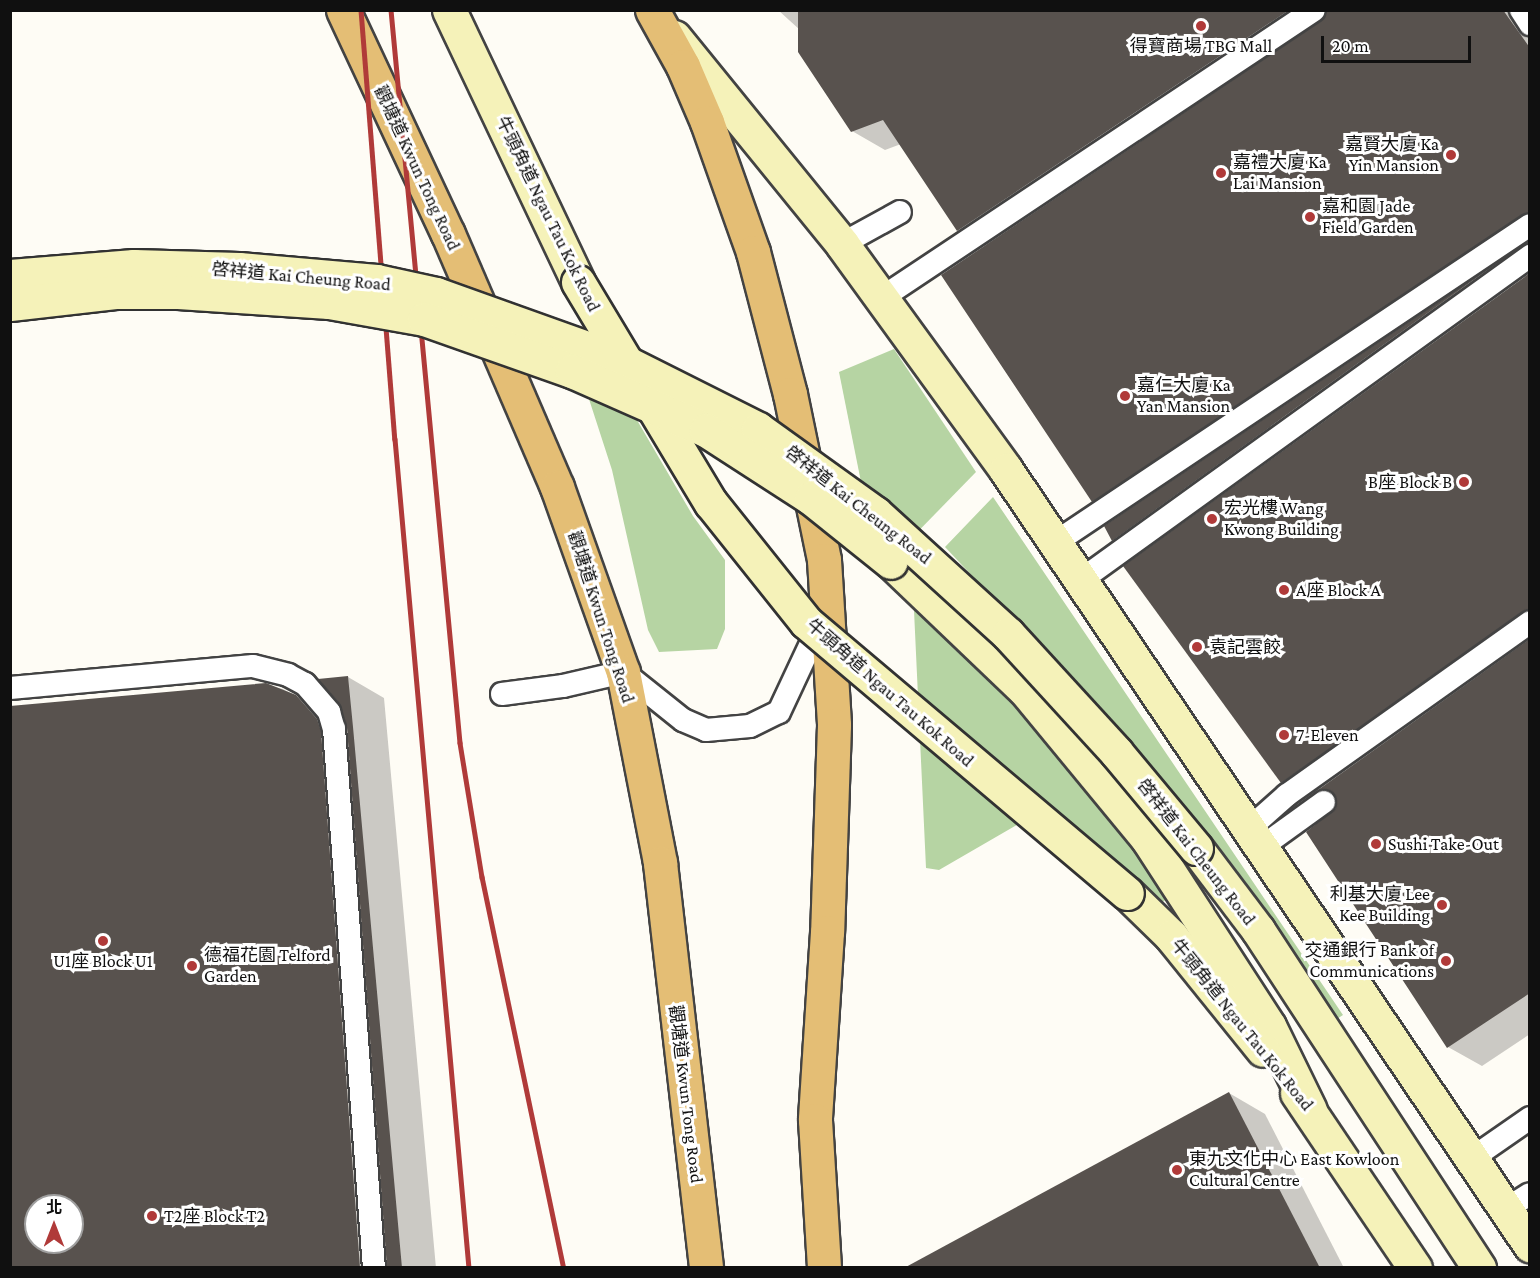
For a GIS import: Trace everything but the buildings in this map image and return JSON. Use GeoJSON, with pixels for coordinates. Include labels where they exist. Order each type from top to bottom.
{"type":"FeatureCollection","features":[{"type":"Feature","properties":{"kind":"highway","name":"觀塘道 Kwun Tong Road"},"geometry":{"type":"LineString","coordinates":[[343,10],[448,234],[522,405],[561,498],[623,672],[660,863],[706,1268]]}},
{"type":"Feature","properties":{"kind":"highway"},"geometry":{"type":"LineString","coordinates":[[652,10],[683,66],[707,122],[753,252],[809,480],[828,607],[833,781],[815,1120],[824,1268]]}},
{"type":"Feature","properties":{"kind":"main road","name":"牛頭角道 Ngau Tau Kok Road"},"geometry":{"type":"LineString","coordinates":[[449,10],[578,282],[711,503],[806,622],[1134,900],[1171,936],[1310,1110],[1415,1268]]}},
{"type":"Feature","properties":{"kind":"main road"},"geometry":{"type":"LineString","coordinates":[[652,10],[842,244],[1056,542],[1257,837],[1470,1159],[1518,1202],[1530,1245]]}},
{"type":"Feature","properties":{"kind":"main road","name":"啓祥道 Kai Cheung Road"},"geometry":{"type":"LineString","coordinates":[[10,276],[87,268],[189,267],[331,275],[403,286],[581,343],[758,429],[874,513],[957,584],[1054,684],[1158,800],[1258,930],[1479,1268]]}},
{"type":"Feature","properties":{"kind":"main road","name":"啓祥道 Kai Cheung Road"},"geometry":{"type":"LineString","coordinates":[[10,304],[117,292],[178,292],[329,302],[399,313],[572,371],[669,412],[730,444],[811,498],[891,562],[1025,690],[1148,838],[1269,1026],[1310,1110]]}},
{"type":"Feature","properties":{"kind":"lane"},"geometry":{"type":"LineString","coordinates":[[880,298],[1314,10]]}},
{"type":"Feature","properties":{"kind":"lane"},"geometry":{"type":"LineString","coordinates":[[842,244],[900,212]]}},
{"type":"Feature","properties":{"kind":"lane"},"geometry":{"type":"LineString","coordinates":[[1056,542],[1530,225]]}},
{"type":"Feature","properties":{"kind":"lane"},"geometry":{"type":"LineString","coordinates":[[1081,580],[1530,256]]}},
{"type":"Feature","properties":{"kind":"lane"},"geometry":{"type":"LineString","coordinates":[[502,694],[563,686],[623,672],[682,720],[706,730],[750,726],[779,712],[828,607]]}},
{"type":"Feature","properties":{"kind":"lane"},"geometry":{"type":"LineString","coordinates":[[1257,837],[1287,795],[1530,622]]}},
{"type":"Feature","properties":{"kind":"lane"},"geometry":{"type":"LineString","coordinates":[[10,688],[253,666],[288,675],[305,684],[329,712],[334,729],[374,1268]]}},
{"type":"Feature","properties":{"kind":"lane"},"geometry":{"type":"LineString","coordinates":[[1257,837],[1324,802]]}},
{"type":"Feature","properties":{"kind":"lane"},"geometry":{"type":"LineString","coordinates":[[1470,1159],[1530,1119]]}},
{"type":"Feature","properties":{"kind":"green space"},"geometry":{"type":"Polygon","coordinates":[[[894,349],[976,472],[898,552],[870,527],[839,372],[894,349]]]}},
{"type":"Feature","properties":{"kind":"green space"},"geometry":{"type":"Polygon","coordinates":[[[588,396],[634,415],[693,516],[725,560],[725,629],[717,649],[659,652],[648,630],[612,470],[588,396]]]}},
{"type":"Feature","properties":{"kind":"green space"},"geometry":{"type":"Polygon","coordinates":[[[993,497],[1343,1015],[1312,1035],[1039,647],[945,547],[993,497]]]}},
{"type":"Feature","properties":{"kind":"green space"},"geometry":{"type":"Polygon","coordinates":[[[913,589],[955,632],[1176,893],[1137,919],[1020,823],[939,870],[926,868],[913,589]]]}},
{"type":"Feature","properties":{"kind":"railway"},"geometry":{"type":"LineString","coordinates":[[361,10],[395,439],[469,1268]]}},
{"type":"Feature","properties":{"kind":"railway"},"geometry":{"type":"LineString","coordinates":[[391,10],[460,743],[482,877],[564,1268]]}},
{"type":"Feature","properties":{"kind":"place","name":"得寶商場 TBG Mall"},"geometry":{"type":"Point","coordinates":[1201,26]}},
{"type":"Feature","properties":{"kind":"place","name":"嘉賢大廈 Ka Yin Mansion"},"geometry":{"type":"Point","coordinates":[1451,155]}},
{"type":"Feature","properties":{"kind":"place","name":"嘉禮大廈 Ka Lai Mansion"},"geometry":{"type":"Point","coordinates":[1221,173]}},
{"type":"Feature","properties":{"kind":"place","name":"嘉和園 Jade Field Garden"},"geometry":{"type":"Point","coordinates":[1310,217]}},
{"type":"Feature","properties":{"kind":"place","name":"嘉仁大廈 Ka Yan Mansion"},"geometry":{"type":"Point","coordinates":[1125,396]}},
{"type":"Feature","properties":{"kind":"place","name":"B座 Block B"},"geometry":{"type":"Point","coordinates":[1464,482]}},
{"type":"Feature","properties":{"kind":"place","name":"宏光樓 Wang Kwong Building"},"geometry":{"type":"Point","coordinates":[1212,519]}},
{"type":"Feature","properties":{"kind":"place","name":"A座 Block A"},"geometry":{"type":"Point","coordinates":[1284,590]}},
{"type":"Feature","properties":{"kind":"place","name":"袁記雲餃"},"geometry":{"type":"Point","coordinates":[1197,647]}},
{"type":"Feature","properties":{"kind":"place","name":"7-Eleven"},"geometry":{"type":"Point","coordinates":[1284,735]}},
{"type":"Feature","properties":{"kind":"place","name":"Sushi Take-Out"},"geometry":{"type":"Point","coordinates":[1376,844]}},
{"type":"Feature","properties":{"kind":"place","name":"利基大廈 Lee Kee Building"},"geometry":{"type":"Point","coordinates":[1442,905]}},
{"type":"Feature","properties":{"kind":"place","name":"U1座 Block U1"},"geometry":{"type":"Point","coordinates":[103,941]}},
{"type":"Feature","properties":{"kind":"place","name":"交通銀行 Bank of Communications"},"geometry":{"type":"Point","coordinates":[1446,961]}},
{"type":"Feature","properties":{"kind":"place","name":"德福花園 Telford Garden"},"geometry":{"type":"Point","coordinates":[192,966]}},
{"type":"Feature","properties":{"kind":"place","name":"東九文化中心 East Kowloon Cultural Centre"},"geometry":{"type":"Point","coordinates":[1177,1170]}},
{"type":"Feature","properties":{"kind":"place","name":"T2座 Block T2"},"geometry":{"type":"Point","coordinates":[152,1216]}}]}
